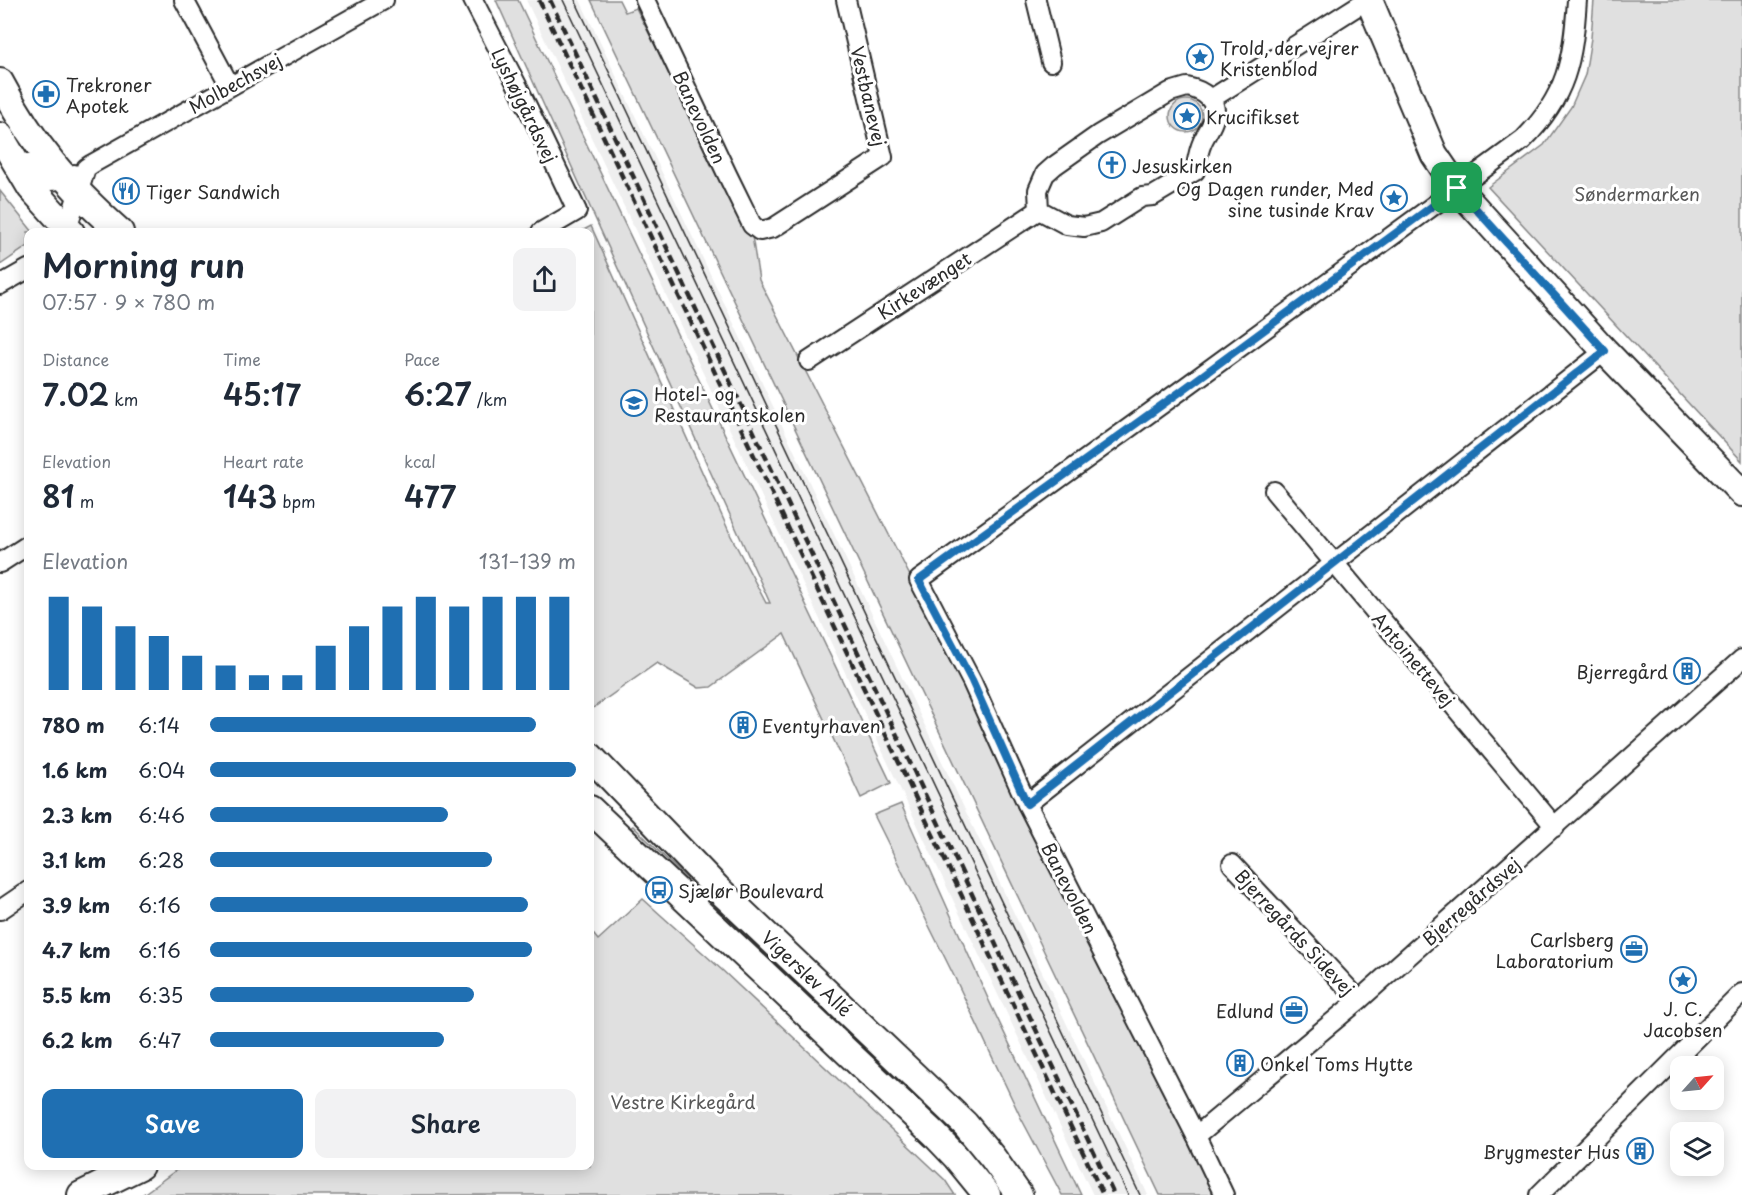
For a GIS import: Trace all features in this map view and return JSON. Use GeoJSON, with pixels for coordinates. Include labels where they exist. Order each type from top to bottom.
{"type":"FeatureCollection","features":[{"type":"Feature","properties":{"kind":"street"},"geometry":{"type":"LineString","coordinates":[[184,0],[230,86]]}},
{"type":"Feature","properties":{"kind":"street","name":"Molbechsvej"},"geometry":{"type":"LineString","coordinates":[[76,180],[230,86],[384,0]]}},
{"type":"Feature","properties":{"kind":"street","name":"Lyshøjgårdsvej"},"geometry":{"type":"LineString","coordinates":[[473,0],[519,89],[577,211],[548,228]]}},
{"type":"Feature","properties":{"kind":"street","name":"Banevolden"},"geometry":{"type":"LineString","coordinates":[[645,0],[726,174],[753,225],[760,231]]}},
{"type":"Feature","properties":{"kind":"street","name":"Vestbanevej"},"geometry":{"type":"LineString","coordinates":[[760,231],[773,228],[884,157],[846,0]]}},
{"type":"Feature","properties":{"kind":"street"},"geometry":{"type":"LineString","coordinates":[[1036,0],[1051,62]]}},
{"type":"Feature","properties":{"kind":"street"},"geometry":{"type":"LineString","coordinates":[[1211,99],[1368,0],[1434,154],[1457,188],[1605,351],[1742,493]]}},
{"type":"Feature","properties":{"kind":"street"},"geometry":{"type":"LineString","coordinates":[[1457,188],[1504,154],[1542,121],[1556,99],[1567,73],[1573,46],[1577,0]]}},
{"type":"Feature","properties":{"kind":"street"},"geometry":{"type":"LineString","coordinates":[[0,82],[35,143],[76,180],[117,228]]}},
{"type":"Feature","properties":{"kind":"street"},"geometry":{"type":"LineString","coordinates":[[1196,88],[1211,99],[1215,112],[1214,119],[1202,144],[1195,171],[1153,196],[1142,197],[1101,223],[1084,227],[1067,225],[1039,210],[1038,190],[1045,174],[1098,135],[1178,89],[1196,88]]}},
{"type":"Feature","properties":{"kind":"street"},"geometry":{"type":"LineString","coordinates":[[3,147],[17,147],[39,179],[49,182],[76,180]]}},
{"type":"Feature","properties":{"kind":"street"},"geometry":{"type":"LineString","coordinates":[[3,147],[36,194],[65,228]]}},
{"type":"Feature","properties":{"kind":"street"},"geometry":{"type":"LineString","coordinates":[[68,228],[76,180]]}},
{"type":"Feature","properties":{"kind":"street","name":"Banevolden"},"geometry":{"type":"LineString","coordinates":[[1224,1195],[1027,804],[972,681],[919,580],[1457,188]]}},
{"type":"Feature","properties":{"kind":"street","name":"Kirkevænget"},"geometry":{"type":"LineString","coordinates":[[809,361],[1039,210]]}},
{"type":"Feature","properties":{"kind":"street"},"geometry":{"type":"LineString","coordinates":[[0,285],[24,270]]}},
{"type":"Feature","properties":{"kind":"street"},"geometry":{"type":"LineString","coordinates":[[1027,804],[1605,351]]}},
{"type":"Feature","properties":{"kind":"street","name":"Antoinettevej"},"geometry":{"type":"LineString","coordinates":[[1274,491],[1555,827]]}},
{"type":"Feature","properties":{"kind":"street"},"geometry":{"type":"LineString","coordinates":[[0,563],[24,548]]}},
{"type":"Feature","properties":{"kind":"street","name":"Bjerregårdsvej"},"geometry":{"type":"LineString","coordinates":[[1196,1136],[1359,1000],[1742,659]]}},
{"type":"Feature","properties":{"kind":"street","name":"Vigerslev Allé"},"geometry":{"type":"LineString","coordinates":[[594,760],[757,927],[965,1124],[1019,1195]]}},
{"type":"Feature","properties":{"kind":"street"},"geometry":{"type":"LineString","coordinates":[[594,794],[611,779]]}},
{"type":"Feature","properties":{"kind":"street"},"geometry":{"type":"LineString","coordinates":[[595,823],[633,801]]}},
{"type":"Feature","properties":{"kind":"street","name":"Vigerslev Allé"},"geometry":{"type":"LineString","coordinates":[[595,823],[935,1135],[987,1195]]}},
{"type":"Feature","properties":{"kind":"street","name":"Bjerregårds Sidevej"},"geometry":{"type":"LineString","coordinates":[[1232,864],[1359,1000]]}},
{"type":"Feature","properties":{"kind":"street"},"geometry":{"type":"LineString","coordinates":[[0,910],[24,894]]}},
{"type":"Feature","properties":{"kind":"street"},"geometry":{"type":"LineString","coordinates":[[1539,1195],[1742,993]]}},
{"type":"Feature","properties":{"kind":"street"},"geometry":{"type":"LineString","coordinates":[[81,1195],[104,1170]]}},
{"type":"Feature","properties":{"kind":"street"},"geometry":{"type":"LineString","coordinates":[[81,1195],[132,1170]]}},
{"type":"Feature","properties":{"kind":"shaded area"},"geometry":{"type":"Polygon","coordinates":[[[526,0],[580,0],[1148,1195],[1093,1195],[526,0]]]}},
{"type":"Feature","properties":{"kind":"green space"},"geometry":{"type":"Polygon","coordinates":[[[496,0],[518,0],[891,783],[861,798],[784,634],[711,687],[699,688],[657,663],[594,707],[594,233],[731,536],[766,603],[770,603],[496,0]]]}},
{"type":"Feature","properties":{"kind":"green space"},"geometry":{"type":"Polygon","coordinates":[[[591,0],[619,0],[625,12],[636,8],[752,236],[759,280],[933,621],[1214,1195],[1160,1195],[591,0]]]}},
{"type":"Feature","properties":{"kind":"green space","name":"Søndermarken"},"geometry":{"type":"Polygon","coordinates":[[[1594,0],[1742,0],[1742,461],[1488,187],[1544,145],[1571,107],[1585,75],[1594,0]]]}},
{"type":"Feature","properties":{"kind":"green space"},"geometry":{"type":"Polygon","coordinates":[[[1186,100],[1197,105],[1202,116],[1197,127],[1186,132],[1175,127],[1170,116],[1175,105],[1186,100]]]}},
{"type":"Feature","properties":{"kind":"green space"},"geometry":{"type":"Polygon","coordinates":[[[0,191],[30,228],[24,228],[24,249],[0,265],[0,191]]]}},
{"type":"Feature","properties":{"kind":"green space"},"geometry":{"type":"Polygon","coordinates":[[[901,804],[990,1003],[1081,1195],[1062,1195],[1021,1118],[874,815],[901,804]]]}},
{"type":"Feature","properties":{"kind":"green space"},"geometry":{"type":"Polygon","coordinates":[[[633,826],[687,879],[697,885],[935,1106],[981,1162],[976,1166],[626,830],[633,826]]]}},
{"type":"Feature","properties":{"kind":"green space","name":"Vestre Kirkegård"},"geometry":{"type":"Polygon","coordinates":[[[643,899],[722,970],[945,1180],[955,1195],[142,1195],[176,1170],[594,1170],[594,935],[598,940],[643,899]]]}},
{"type":"Feature","properties":{"kind":"tram line"},"geometry":{"type":"LineString","coordinates":[[563,0],[1128,1195]]}},
{"type":"Feature","properties":{"kind":"tram line"},"geometry":{"type":"LineString","coordinates":[[575,0],[1140,1195]]}},
{"type":"Feature","properties":{"kind":"railway"},"geometry":{"type":"LineString","coordinates":[[539,0],[1103,1195]]}},
{"type":"Feature","properties":{"kind":"railway"},"geometry":{"type":"LineString","coordinates":[[550,0],[1114,1195]]}},
{"type":"Feature","properties":{"kind":"place","name":"Trold, der vejrer Kristenblod"},"geometry":{"type":"Point","coordinates":[1200,57]}},
{"type":"Feature","properties":{"kind":"place","name":"Trekroner Apotek"},"geometry":{"type":"Point","coordinates":[46,94]}},
{"type":"Feature","properties":{"kind":"place","name":"Krucifikset"},"geometry":{"type":"Point","coordinates":[1187,116]}},
{"type":"Feature","properties":{"kind":"place","name":"Jesuskirken"},"geometry":{"type":"Point","coordinates":[1112,165]}},
{"type":"Feature","properties":{"kind":"place","name":"Tiger Sandwich"},"geometry":{"type":"Point","coordinates":[126,191]}},
{"type":"Feature","properties":{"kind":"place","name":"Og Dagen runder, Med sine tusinde Krav"},"geometry":{"type":"Point","coordinates":[1394,198]}},
{"type":"Feature","properties":{"kind":"place","name":"Hotel- og Restaurantskolen"},"geometry":{"type":"Point","coordinates":[634,403]}},
{"type":"Feature","properties":{"kind":"place","name":"Bjerregård"},"geometry":{"type":"Point","coordinates":[1687,671]}},
{"type":"Feature","properties":{"kind":"place","name":"Eventyrhaven"},"geometry":{"type":"Point","coordinates":[743,725]}},
{"type":"Feature","properties":{"kind":"place","name":"Sjælør Boulevard"},"geometry":{"type":"Point","coordinates":[659,890]}},
{"type":"Feature","properties":{"kind":"place","name":"Carlsberg Laboratorium"},"geometry":{"type":"Point","coordinates":[1634,949]}},
{"type":"Feature","properties":{"kind":"place","name":"J. C. Jacobsen"},"geometry":{"type":"Point","coordinates":[1683,980]}},
{"type":"Feature","properties":{"kind":"place","name":"Edlund"},"geometry":{"type":"Point","coordinates":[1294,1010]}},
{"type":"Feature","properties":{"kind":"place","name":"Onkel Toms Hytte"},"geometry":{"type":"Point","coordinates":[1240,1063]}},
{"type":"Feature","properties":{"kind":"place","name":"Brygmester Hus"},"geometry":{"type":"Point","coordinates":[1640,1151]}},
{"type":"Feature","properties":{"kind":"route"},"geometry":{"type":"LineString","coordinates":[[1457,188],[1605,351],[1027,804],[972,681],[919,580],[1457,188]]}}]}
